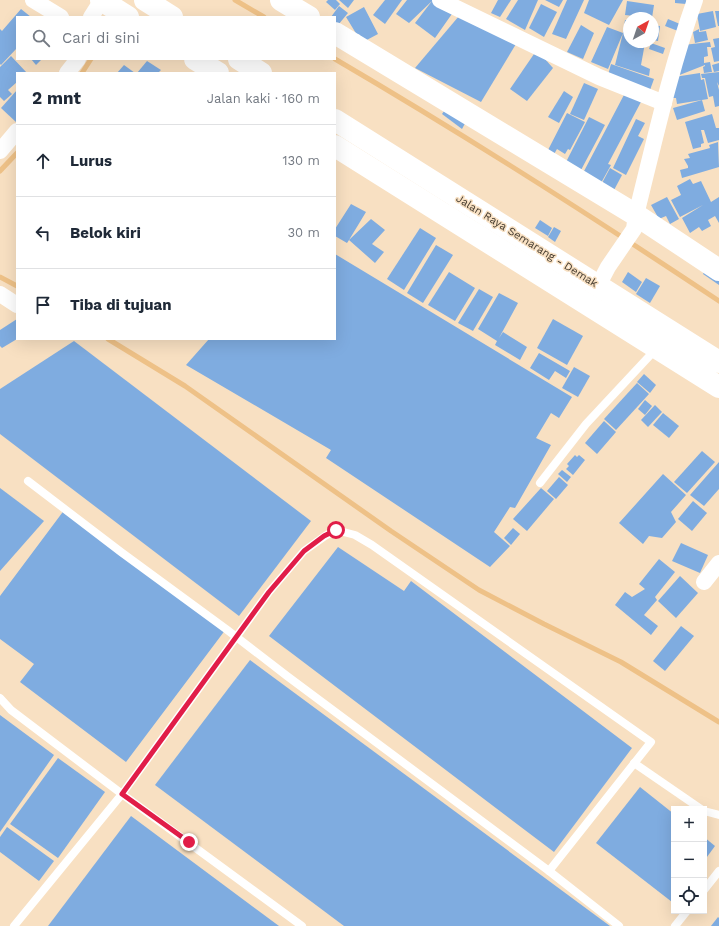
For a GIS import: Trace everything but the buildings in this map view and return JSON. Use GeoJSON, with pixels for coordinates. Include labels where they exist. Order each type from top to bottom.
{"type":"FeatureCollection","features":[{"type":"Feature","properties":{"kind":"main road"},"geometry":{"type":"LineString","coordinates":[[145,0],[170,16]]}},
{"type":"Feature","properties":{"kind":"main road"},"geometry":{"type":"LineString","coordinates":[[281,0],[306,16]]}},
{"type":"Feature","properties":{"kind":"main road"},"geometry":{"type":"LineString","coordinates":[[96,8],[124,16]]}},
{"type":"Feature","properties":{"kind":"main road"},"geometry":{"type":"LineString","coordinates":[[336,34],[635,222],[719,270]]}},
{"type":"Feature","properties":{"kind":"main road"},"geometry":{"type":"LineString","coordinates":[[197,60],[216,72]]}},
{"type":"Feature","properties":{"kind":"main road"},"geometry":{"type":"LineString","coordinates":[[241,60],[259,72]]}},
{"type":"Feature","properties":{"kind":"main road","name":"Jalan Raya Semarang - Demak"},"geometry":{"type":"LineString","coordinates":[[336,121],[603,277],[719,362]]}},
{"type":"Feature","properties":{"kind":"main road","name":"Jalan Raya Semarang - Demak"},"geometry":{"type":"LineString","coordinates":[[336,147],[719,387]]}},
{"type":"Feature","properties":{"kind":"street"},"geometry":{"type":"LineString","coordinates":[[33,0],[59,16]]}},
{"type":"Feature","properties":{"kind":"street"},"geometry":{"type":"LineString","coordinates":[[440,0],[599,77],[664,103]]}},
{"type":"Feature","properties":{"kind":"street"},"geometry":{"type":"LineString","coordinates":[[603,277],[635,222],[664,103],[684,31],[695,0]]}},
{"type":"Feature","properties":{"kind":"street"},"geometry":{"type":"LineString","coordinates":[[68,72],[77,60]]}},
{"type":"Feature","properties":{"kind":"street"},"geometry":{"type":"LineString","coordinates":[[0,151],[16,133]]}},
{"type":"Feature","properties":{"kind":"street"},"geometry":{"type":"LineString","coordinates":[[0,294],[16,305]]}},
{"type":"Feature","properties":{"kind":"street"},"geometry":{"type":"LineString","coordinates":[[704,582],[719,563]]}},
{"type":"Feature","properties":{"kind":"lane"},"geometry":{"type":"LineString","coordinates":[[540,483],[586,424],[656,348]]}},
{"type":"Feature","properties":{"kind":"lane"},"geometry":{"type":"LineString","coordinates":[[28,481],[549,871],[619,926]]}},
{"type":"Feature","properties":{"kind":"lane"},"geometry":{"type":"LineString","coordinates":[[14,926],[122,794],[269,592],[304,551],[324,536],[336,530],[355,535],[372,545],[651,742],[549,871]]}},
{"type":"Feature","properties":{"kind":"lane"},"geometry":{"type":"LineString","coordinates":[[0,698],[11,710],[122,794],[302,926]]}},
{"type":"Feature","properties":{"kind":"lane"},"geometry":{"type":"LineString","coordinates":[[634,763],[697,806]]}},
{"type":"Feature","properties":{"kind":"lane"},"geometry":{"type":"LineString","coordinates":[[707,812],[719,815]]}},
{"type":"Feature","properties":{"kind":"lane"},"geometry":{"type":"LineString","coordinates":[[707,886],[719,871]]}},
{"type":"Feature","properties":{"kind":"lane"},"geometry":{"type":"LineString","coordinates":[[675,926],[685,914]]}},
{"type":"Feature","properties":{"kind":"waterway"},"geometry":{"type":"LineString","coordinates":[[235,0],[262,16]]}},
{"type":"Feature","properties":{"kind":"waterway"},"geometry":{"type":"LineString","coordinates":[[83,72],[90,60]]}},
{"type":"Feature","properties":{"kind":"waterway"},"geometry":{"type":"LineString","coordinates":[[336,60],[528,177],[719,301]]}},
{"type":"Feature","properties":{"kind":"waterway"},"geometry":{"type":"LineString","coordinates":[[0,171],[16,154]]}},
{"type":"Feature","properties":{"kind":"waterway"},"geometry":{"type":"LineString","coordinates":[[0,277],[16,285]]}},
{"type":"Feature","properties":{"kind":"waterway"},"geometry":{"type":"LineString","coordinates":[[110,340],[185,386],[391,531],[479,590],[621,662],[719,722]]}},
{"type":"Feature","properties":{"kind":"route"},"geometry":{"type":"LineString","coordinates":[[189,842],[122,794],[269,592],[304,551],[324,536],[336,530]]}}]}
